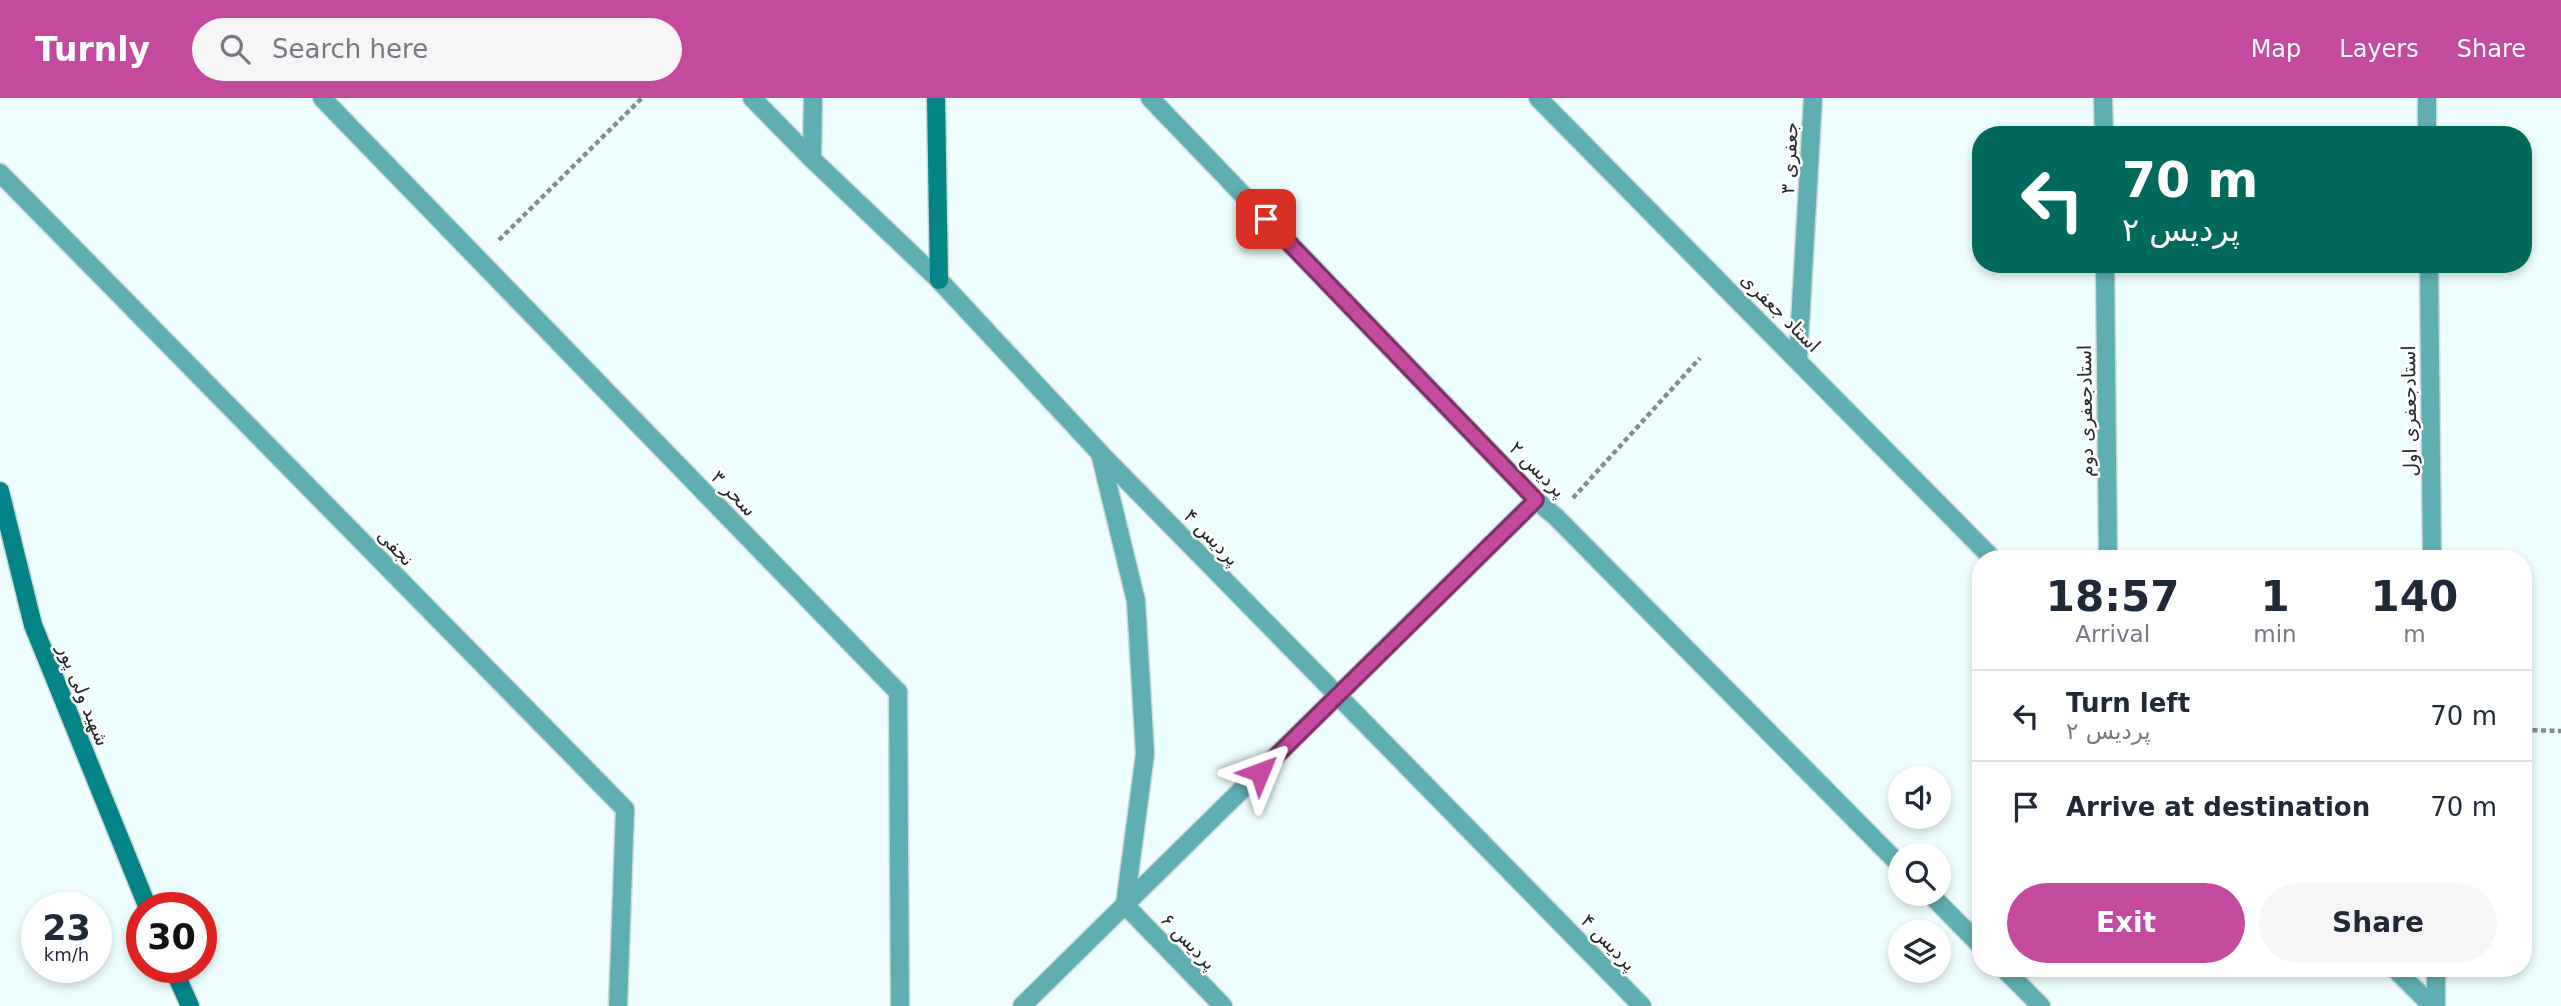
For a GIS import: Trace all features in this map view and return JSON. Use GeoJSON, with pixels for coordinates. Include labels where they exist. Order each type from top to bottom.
{"type":"FeatureCollection","features":[{"type":"Feature","properties":{"kind":"main road"},"geometry":{"type":"LineString","coordinates":[[936,98],[939,280]]}},
{"type":"Feature","properties":{"kind":"main road","name":"شهید ولی پور"},"geometry":{"type":"LineString","coordinates":[[0,491],[33,625],[141,892]]}},
{"type":"Feature","properties":{"kind":"main road"},"geometry":{"type":"LineString","coordinates":[[180,983],[190,1006]]}},
{"type":"Feature","properties":{"kind":"street","name":"سحر ۳"},"geometry":{"type":"LineString","coordinates":[[322,98],[898,692],[900,1006]]}},
{"type":"Feature","properties":{"kind":"street","name":"پردیس ۴"},"geometry":{"type":"LineString","coordinates":[[752,98],[939,280],[1100,453],[1642,1006]]}},
{"type":"Feature","properties":{"kind":"street"},"geometry":{"type":"LineString","coordinates":[[812,159],[813,98]]}},
{"type":"Feature","properties":{"kind":"street","name":"پردیس ۲"},"geometry":{"type":"LineString","coordinates":[[1150,98],[1536,500],[1556,517],[1888,853]]}},
{"type":"Feature","properties":{"kind":"street","name":"استاد جعفری"},"geometry":{"type":"LineString","coordinates":[[1538,98],[1984,550]]}},
{"type":"Feature","properties":{"kind":"street","name":"جعفری ۳"},"geometry":{"type":"LineString","coordinates":[[1798,359],[1813,98]]}},
{"type":"Feature","properties":{"kind":"street"},"geometry":{"type":"LineString","coordinates":[[2103,98],[2104,126]]}},
{"type":"Feature","properties":{"kind":"street"},"geometry":{"type":"LineString","coordinates":[[2427,98],[2427,126]]}},
{"type":"Feature","properties":{"kind":"street","name":"نجفی"},"geometry":{"type":"LineString","coordinates":[[0,173],[625,809],[618,1006]]}},
{"type":"Feature","properties":{"kind":"street","name":"استادجعفری دوم"},"geometry":{"type":"LineString","coordinates":[[2105,273],[2108,550]]}},
{"type":"Feature","properties":{"kind":"street","name":"استادجعفری اول"},"geometry":{"type":"LineString","coordinates":[[2428,273],[2432,550]]}},
{"type":"Feature","properties":{"kind":"street"},"geometry":{"type":"LineString","coordinates":[[1100,453],[1136,601],[1139,643],[1145,754],[1125,905]]}},
{"type":"Feature","properties":{"kind":"street"},"geometry":{"type":"LineString","coordinates":[[1023,1006],[1536,500]]}},
{"type":"Feature","properties":{"kind":"street","name":"پردیس ۶"},"geometry":{"type":"LineString","coordinates":[[1125,905],[1223,1006]]}},
{"type":"Feature","properties":{"kind":"street"},"geometry":{"type":"LineString","coordinates":[[1942,906],[1972,937]]}},
{"type":"Feature","properties":{"kind":"street"},"geometry":{"type":"LineString","coordinates":[[2012,977],[2040,1006]]}},
{"type":"Feature","properties":{"kind":"street"},"geometry":{"type":"LineString","coordinates":[[2403,977],[2434,1006]]}},
{"type":"Feature","properties":{"kind":"street"},"geometry":{"type":"LineString","coordinates":[[2434,1006],[2436,977]]}},
{"type":"Feature","properties":{"kind":"path"},"geometry":{"type":"LineString","coordinates":[[479,260],[642,98]]}},
{"type":"Feature","properties":{"kind":"path"},"geometry":{"type":"LineString","coordinates":[[1556,517],[1700,358]]}},
{"type":"Feature","properties":{"kind":"path"},"geometry":{"type":"LineString","coordinates":[[2532,730],[2561,731]]}},
{"type":"Feature","properties":{"kind":"route"},"geometry":{"type":"LineString","coordinates":[[1260,772],[1536,500],[1266,219]]}}]}
